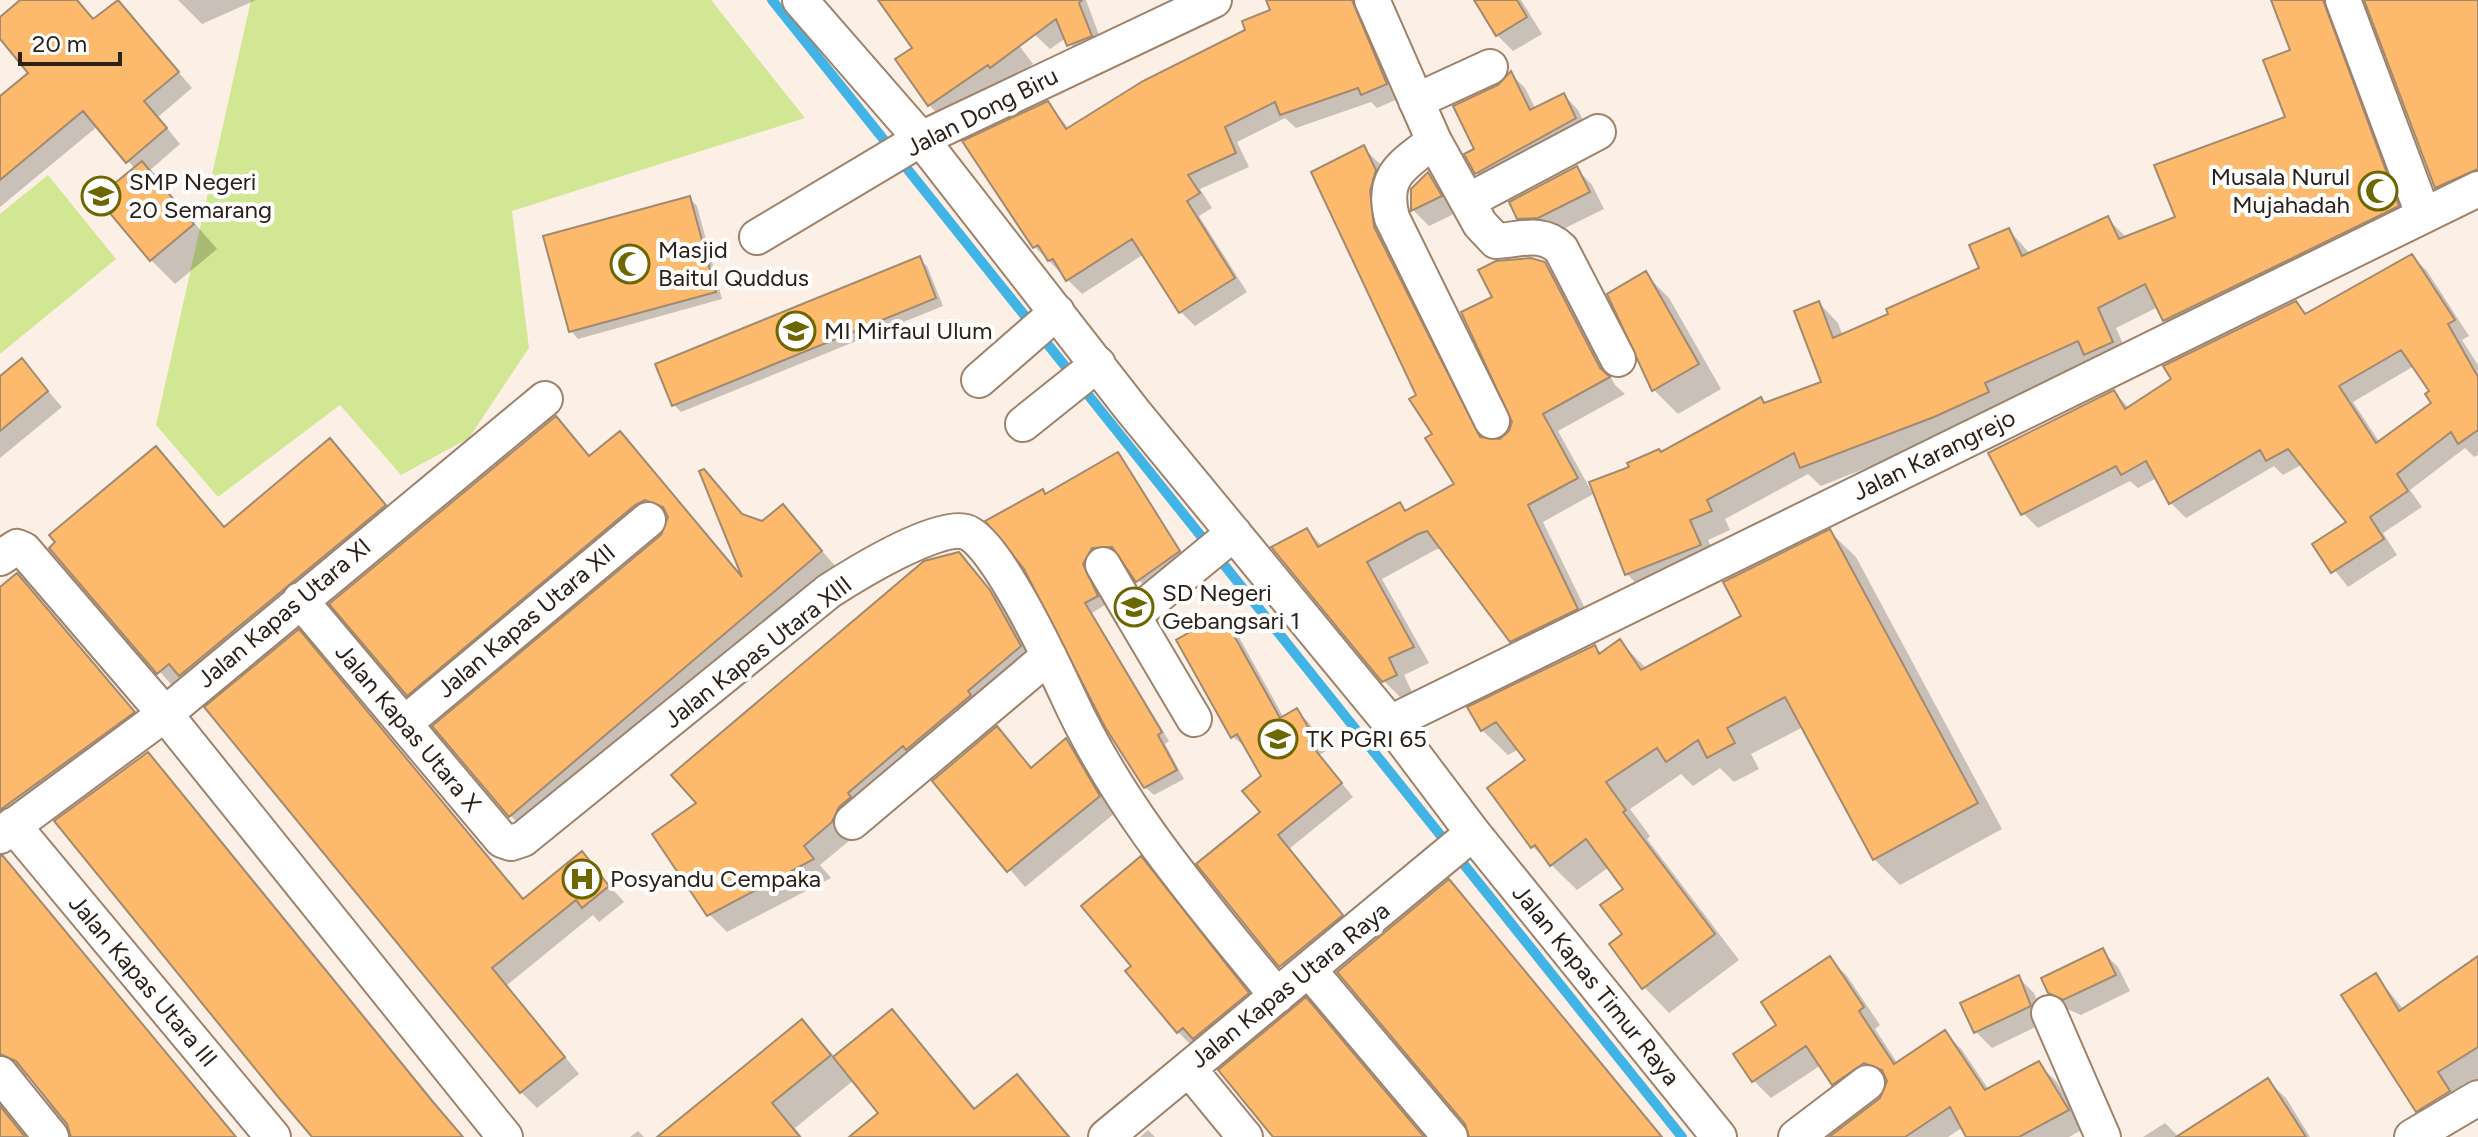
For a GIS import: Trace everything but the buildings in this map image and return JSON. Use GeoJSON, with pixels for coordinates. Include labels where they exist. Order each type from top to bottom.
{"type":"FeatureCollection","features":[{"type":"Feature","properties":{"kind":"street","name":"Jalan Kapas Timur Raya"},"geometry":{"type":"LineString","coordinates":[[800,0],[917,142],[1044,324],[1220,544],[1390,723],[1458,846],[1719,1137]]}},
{"type":"Feature","properties":{"kind":"street","name":"Jalan Dong Biru"},"geometry":{"type":"LineString","coordinates":[[757,237],[917,142],[1214,0]]}},
{"type":"Feature","properties":{"kind":"street"},"geometry":{"type":"LineString","coordinates":[[1372,0],[1434,141],[1484,230],[1496,241],[1544,238],[1561,249],[1618,359]]}},
{"type":"Feature","properties":{"kind":"street"},"geometry":{"type":"LineString","coordinates":[[2343,0],[2423,214]]}},
{"type":"Feature","properties":{"kind":"street"},"geometry":{"type":"LineString","coordinates":[[1416,101],[1490,67]]}},
{"type":"Feature","properties":{"kind":"street"},"geometry":{"type":"LineString","coordinates":[[1468,201],[1598,132]]}},
{"type":"Feature","properties":{"kind":"street"},"geometry":{"type":"LineString","coordinates":[[1434,141],[1400,168],[1389,183],[1387,200],[1392,218],[1492,421]]}},
{"type":"Feature","properties":{"kind":"street","name":"Jalan Karangrejo"},"geometry":{"type":"LineString","coordinates":[[1390,723],[2478,189]]}},
{"type":"Feature","properties":{"kind":"street"},"geometry":{"type":"LineString","coordinates":[[979,380],[1044,324]]}},
{"type":"Feature","properties":{"kind":"street"},"geometry":{"type":"LineString","coordinates":[[1023,424],[1084,377]]}},
{"type":"Feature","properties":{"kind":"street","name":"Jalan Kapas Utara XI"},"geometry":{"type":"LineString","coordinates":[[7,831],[165,714],[545,399]]}},
{"type":"Feature","properties":{"kind":"street","name":"Jalan Kapas Utara XII"},"geometry":{"type":"LineString","coordinates":[[405,723],[648,520]]}},
{"type":"Feature","properties":{"kind":"street","name":"Jalan Kapas Utara XIII"},"geometry":{"type":"LineString","coordinates":[[523,839],[829,591],[865,568],[940,534],[958,530],[969,533],[982,543],[1049,656],[1088,740],[1114,787],[1156,847],[1277,996]]}},
{"type":"Feature","properties":{"kind":"street"},"geometry":{"type":"LineString","coordinates":[[1133,616],[1220,544]]}},
{"type":"Feature","properties":{"kind":"street"},"geometry":{"type":"LineString","coordinates":[[9,553],[24,550],[165,714],[505,1137]]}},
{"type":"Feature","properties":{"kind":"street"},"geometry":{"type":"LineString","coordinates":[[1103,565],[1194,719]]}},
{"type":"Feature","properties":{"kind":"street","name":"Jalan Kapas Utara X"},"geometry":{"type":"LineString","coordinates":[[300,600],[502,840],[511,843],[523,839]]}},
{"type":"Feature","properties":{"kind":"street"},"geometry":{"type":"LineString","coordinates":[[852,822],[1049,656]]}},
{"type":"Feature","properties":{"kind":"street","name":"Jalan Kapas Utara III"},"geometry":{"type":"LineString","coordinates":[[7,831],[273,1137]]}},
{"type":"Feature","properties":{"kind":"street","name":"Jalan Kapas Utara Raya"},"geometry":{"type":"LineString","coordinates":[[1106,1137],[1458,846]]}},
{"type":"Feature","properties":{"kind":"street"},"geometry":{"type":"LineString","coordinates":[[1309,970],[1450,1137]]}},
{"type":"Feature","properties":{"kind":"street"},"geometry":{"type":"LineString","coordinates":[[2049,1013],[2103,1137]]}},
{"type":"Feature","properties":{"kind":"street"},"geometry":{"type":"LineString","coordinates":[[1189,1069],[1245,1137]]}},
{"type":"Feature","properties":{"kind":"street"},"geometry":{"type":"LineString","coordinates":[[0,1074],[51,1137]]}},
{"type":"Feature","properties":{"kind":"street"},"geometry":{"type":"LineString","coordinates":[[1796,1137],[1867,1083]]}},
{"type":"Feature","properties":{"kind":"street"},"geometry":{"type":"LineString","coordinates":[[2412,1137],[2478,1098]]}},
{"type":"Feature","properties":{"kind":"green space"},"geometry":{"type":"Polygon","coordinates":[[[251,0],[711,0],[805,118],[512,211],[529,348],[469,438],[401,475],[340,405],[218,497],[156,425],[251,0]]]}},
{"type":"Feature","properties":{"kind":"green space"},"geometry":{"type":"Polygon","coordinates":[[[48,175],[116,259],[0,354],[0,214],[48,175]]]}},
{"type":"Feature","properties":{"kind":"waterway"},"geometry":{"type":"LineString","coordinates":[[772,0],[1682,1137]]}},
{"type":"Feature","properties":{"kind":"place","name":"Musala Nurul Mujahadah"},"geometry":{"type":"Point","coordinates":[2378,191]}},
{"type":"Feature","properties":{"kind":"place","name":"SMP Negeri 20 Semarang"},"geometry":{"type":"Point","coordinates":[101,196]}},
{"type":"Feature","properties":{"kind":"place","name":"Masjid Baitul Quddus"},"geometry":{"type":"Point","coordinates":[630,264]}},
{"type":"Feature","properties":{"kind":"place","name":"MI Mirfaul Ulum"},"geometry":{"type":"Point","coordinates":[796,331]}},
{"type":"Feature","properties":{"kind":"place","name":"SD Negeri Gebangsari 1"},"geometry":{"type":"Point","coordinates":[1134,607]}},
{"type":"Feature","properties":{"kind":"place","name":"TK PGRI 65"},"geometry":{"type":"Point","coordinates":[1278,739]}},
{"type":"Feature","properties":{"kind":"place","name":"Posyandu Cempaka"},"geometry":{"type":"Point","coordinates":[582,879]}}]}
